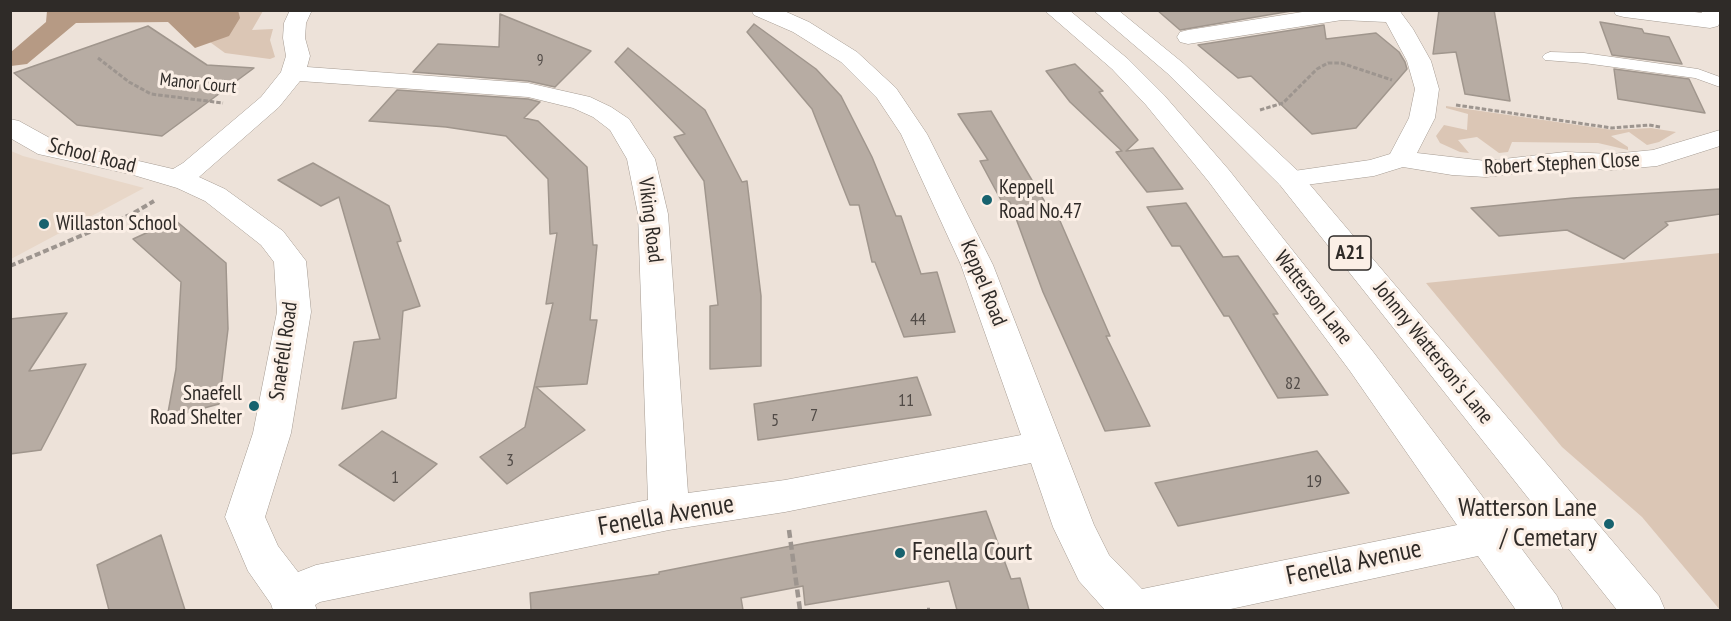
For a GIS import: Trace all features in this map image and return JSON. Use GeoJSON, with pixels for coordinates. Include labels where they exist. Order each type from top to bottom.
{"type":"FeatureCollection","features":[{"type":"Feature","properties":{"kind":"main road"},"geometry":{"type":"LineString","coordinates":[[182,181],[270,102],[293,73],[298,56],[294,38],[295,22],[301,10]]}},
{"type":"Feature","properties":{"kind":"main road","name":"Keppel Road"},"geometry":{"type":"LineString","coordinates":[[762,10],[801,27],[849,57],[887,93],[914,134],[977,265],[1074,527],[1094,568],[1133,610]]}},
{"type":"Feature","properties":{"kind":"main road","name":"Watterson Lane"},"geometry":{"type":"LineString","coordinates":[[1055,10],[1120,64],[1155,100],[1219,176],[1362,362],[1541,610]]}},
{"type":"Feature","properties":{"kind":"main road","name":"Johnny Watterson's Lane"},"geometry":{"type":"LineString","coordinates":[[1104,10],[1175,68],[1290,179],[1643,610]]}},
{"type":"Feature","properties":{"kind":"main road"},"geometry":{"type":"LineString","coordinates":[[1624,10],[1710,21],[1714,14],[1711,10]]}},
{"type":"Feature","properties":{"kind":"main road"},"geometry":{"type":"LineString","coordinates":[[1188,37],[1223,36],[1342,13],[1389,13],[1405,34],[1419,60],[1427,89],[1422,118],[1401,159],[1374,168],[1290,179]]}},
{"type":"Feature","properties":{"kind":"main road","name":"Viking Road"},"geometry":{"type":"LineString","coordinates":[[293,73],[528,90],[580,102],[602,112],[620,124],[641,159],[653,214],[669,513]]}},
{"type":"Feature","properties":{"kind":"main road","name":"School Road"},"geometry":{"type":"LineString","coordinates":[[12,129],[48,148],[136,167],[182,181]]}},
{"type":"Feature","properties":{"kind":"main road","name":"Robert Stephen Close"},"geometry":{"type":"LineString","coordinates":[[1401,159],[1486,169],[1565,160],[1612,162],[1657,158],[1720,138]]}},
{"type":"Feature","properties":{"kind":"main road","name":"Snaefell Road"},"geometry":{"type":"LineString","coordinates":[[182,181],[215,195],[272,238],[290,261],[294,312],[272,433],[245,517],[263,558],[293,603]]}},
{"type":"Feature","properties":{"kind":"main road","name":"Fenella Avenue"},"geometry":{"type":"LineString","coordinates":[[293,603],[316,584],[669,513],[785,496],[1044,446]]}},
{"type":"Feature","properties":{"kind":"main road","name":"Fenella Avenue"},"geometry":{"type":"LineString","coordinates":[[1139,610],[1360,562],[1570,521]]}},
{"type":"Feature","properties":{"kind":"lane"},"geometry":{"type":"LineString","coordinates":[[1550,57],[1584,58],[1698,74],[1720,82]]}},
{"type":"Feature","properties":{"kind":"path","name":"Manor Court"},"geometry":{"type":"LineString","coordinates":[[98,58],[129,82],[151,94],[221,103],[270,102]]}},
{"type":"Feature","properties":{"kind":"path"},"geometry":{"type":"LineString","coordinates":[[1252,112],[1283,103],[1317,69],[1328,63],[1341,63],[1396,81]]}},
{"type":"Feature","properties":{"kind":"path"},"geometry":{"type":"LineString","coordinates":[[1455,105],[1612,128],[1649,125],[1665,128]]}},
{"type":"Feature","properties":{"kind":"path"},"geometry":{"type":"LineString","coordinates":[[10,266],[132,214],[182,181]]}},
{"type":"Feature","properties":{"kind":"path"},"geometry":{"type":"LineString","coordinates":[[785,496],[800,610]]}},
{"type":"Feature","properties":{"kind":"shaded area"},"geometry":{"type":"Polygon","coordinates":[[[238,10],[240,18],[229,36],[195,48],[168,22],[76,23],[27,64],[11,66],[11,52],[46,22],[47,11],[238,10]]]}},
{"type":"Feature","properties":{"kind":"shaded area"},"geometry":{"type":"Polygon","coordinates":[[[238,11],[263,11],[252,30],[273,29],[270,40],[275,57],[270,59],[225,53],[203,37],[225,28],[238,11]]]}},
{"type":"Feature","properties":{"kind":"shaded area"},"geometry":{"type":"Polygon","coordinates":[[[1446,106],[1613,130],[1651,128],[1676,132],[1659,142],[1647,145],[1629,132],[1611,136],[1628,147],[1628,150],[1598,143],[1512,142],[1508,152],[1499,153],[1477,137],[1458,140],[1469,153],[1460,152],[1440,143],[1436,136],[1444,125],[1467,130],[1468,114],[1446,108],[1446,106]]]}},
{"type":"Feature","properties":{"kind":"shaded area","name":"Willaston School"},"geometry":{"type":"Polygon","coordinates":[[[11,151],[23,156],[144,188],[11,259],[11,151]]]}},
{"type":"Feature","properties":{"kind":"shaded area"},"geometry":{"type":"Polygon","coordinates":[[[1720,253],[1720,610],[1642,517],[1562,447],[1426,283],[1720,253]]]}},
{"type":"Feature","properties":{"kind":"building"},"geometry":{"type":"Polygon","coordinates":[[[1157,10],[1297,10],[1180,30],[1157,10]]]}},
{"type":"Feature","properties":{"kind":"building"},"geometry":{"type":"Polygon","coordinates":[[[1439,10],[1494,10],[1510,101],[1465,94],[1456,52],[1433,54],[1439,10]]]}},
{"type":"Feature","properties":{"kind":"building"},"geometry":{"type":"Polygon","coordinates":[[[500,14],[591,51],[555,87],[528,81],[413,72],[438,44],[499,47],[500,14]]]}},
{"type":"Feature","properties":{"kind":"building"},"geometry":{"type":"Polygon","coordinates":[[[1600,22],[1642,29],[1644,33],[1669,37],[1682,64],[1612,55],[1600,22]]]}},
{"type":"Feature","properties":{"kind":"building"},"geometry":{"type":"Polygon","coordinates":[[[754,24],[816,69],[841,96],[872,157],[896,216],[901,216],[921,274],[937,272],[955,332],[904,337],[875,262],[872,262],[859,205],[850,205],[812,109],[747,32],[754,24]]]}},
{"type":"Feature","properties":{"kind":"building"},"geometry":{"type":"Polygon","coordinates":[[[1324,25],[1326,39],[1376,33],[1399,52],[1405,62],[1407,69],[1356,128],[1312,134],[1251,76],[1238,78],[1198,45],[1324,25]]]}},
{"type":"Feature","properties":{"kind":"building"},"geometry":{"type":"Polygon","coordinates":[[[148,26],[207,65],[254,68],[162,136],[77,125],[14,73],[148,26]]]}},
{"type":"Feature","properties":{"kind":"building"},"geometry":{"type":"Polygon","coordinates":[[[628,48],[705,110],[742,182],[747,181],[761,296],[761,366],[710,369],[710,306],[718,305],[704,181],[674,137],[685,134],[615,62],[628,48]]]}},
{"type":"Feature","properties":{"kind":"building"},"geometry":{"type":"Polygon","coordinates":[[[1075,64],[1103,91],[1099,92],[1138,140],[1126,151],[1153,148],[1183,189],[1147,192],[1116,152],[1122,151],[1070,102],[1046,71],[1075,64]]]}},
{"type":"Feature","properties":{"kind":"building"},"geometry":{"type":"Polygon","coordinates":[[[1614,69],[1689,79],[1705,113],[1618,99],[1614,69]]]}},
{"type":"Feature","properties":{"kind":"building"},"geometry":{"type":"Polygon","coordinates":[[[397,90],[528,99],[540,102],[524,118],[538,121],[587,167],[593,245],[597,245],[590,320],[597,320],[587,384],[536,387],[585,430],[507,484],[480,457],[525,427],[553,303],[546,304],[557,233],[550,234],[548,179],[506,136],[446,127],[369,121],[397,90]]]}},
{"type":"Feature","properties":{"kind":"building"},"geometry":{"type":"Polygon","coordinates":[[[991,111],[1052,214],[1057,214],[1110,336],[1106,336],[1150,426],[1105,431],[1043,292],[1010,202],[1002,202],[980,161],[988,160],[958,114],[991,111]]]}},
{"type":"Feature","properties":{"kind":"building"},"geometry":{"type":"Polygon","coordinates":[[[313,163],[389,206],[401,241],[397,242],[420,306],[403,311],[396,398],[342,409],[354,342],[380,339],[339,197],[321,206],[278,180],[313,163]]]}},
{"type":"Feature","properties":{"kind":"building"},"geometry":{"type":"Polygon","coordinates":[[[1720,189],[1720,214],[1665,222],[1668,225],[1624,259],[1567,230],[1499,236],[1471,208],[1573,198],[1720,189]]]}},
{"type":"Feature","properties":{"kind":"building"},"geometry":{"type":"Polygon","coordinates":[[[1186,203],[1223,257],[1238,256],[1278,314],[1273,314],[1328,395],[1278,398],[1229,316],[1224,316],[1180,246],[1172,246],[1147,207],[1186,203]]]}},
{"type":"Feature","properties":{"kind":"building"},"geometry":{"type":"Polygon","coordinates":[[[175,220],[226,263],[228,329],[219,404],[167,418],[176,369],[181,282],[133,239],[175,220]]]}},
{"type":"Feature","properties":{"kind":"building"},"geometry":{"type":"Polygon","coordinates":[[[67,313],[29,371],[86,364],[41,450],[10,454],[10,319],[67,313]]]}},
{"type":"Feature","properties":{"kind":"building"},"geometry":{"type":"Polygon","coordinates":[[[917,377],[931,415],[758,440],[754,404],[917,377]]]}},
{"type":"Feature","properties":{"kind":"building"},"geometry":{"type":"Polygon","coordinates":[[[382,431],[437,464],[394,501],[339,465],[382,431]]]}},
{"type":"Feature","properties":{"kind":"building"},"geometry":{"type":"Polygon","coordinates":[[[1317,451],[1349,493],[1178,526],[1155,483],[1317,451]]]}},
{"type":"Feature","properties":{"kind":"building"},"geometry":{"type":"Polygon","coordinates":[[[986,511],[1011,579],[1020,578],[1029,610],[957,610],[949,581],[805,605],[803,586],[741,598],[743,610],[531,610],[530,593],[659,574],[659,572],[806,543],[986,511]]]}},
{"type":"Feature","properties":{"kind":"building"},"geometry":{"type":"Polygon","coordinates":[[[161,535],[185,610],[109,610],[97,565],[161,535]]]}},
{"type":"Feature","properties":{"kind":"place","name":"Keppell Road No.47"},"geometry":{"type":"Point","coordinates":[987,200]}},
{"type":"Feature","properties":{"kind":"place","name":"Willaston School"},"geometry":{"type":"Point","coordinates":[44,224]}},
{"type":"Feature","properties":{"kind":"place","name":"Snaefell Road Shelter"},"geometry":{"type":"Point","coordinates":[254,406]}},
{"type":"Feature","properties":{"kind":"place","name":"Watterson Lane / Cemetary"},"geometry":{"type":"Point","coordinates":[1609,524]}},
{"type":"Feature","properties":{"kind":"place","name":"Fenella Court"},"geometry":{"type":"Point","coordinates":[900,553]}}]}
